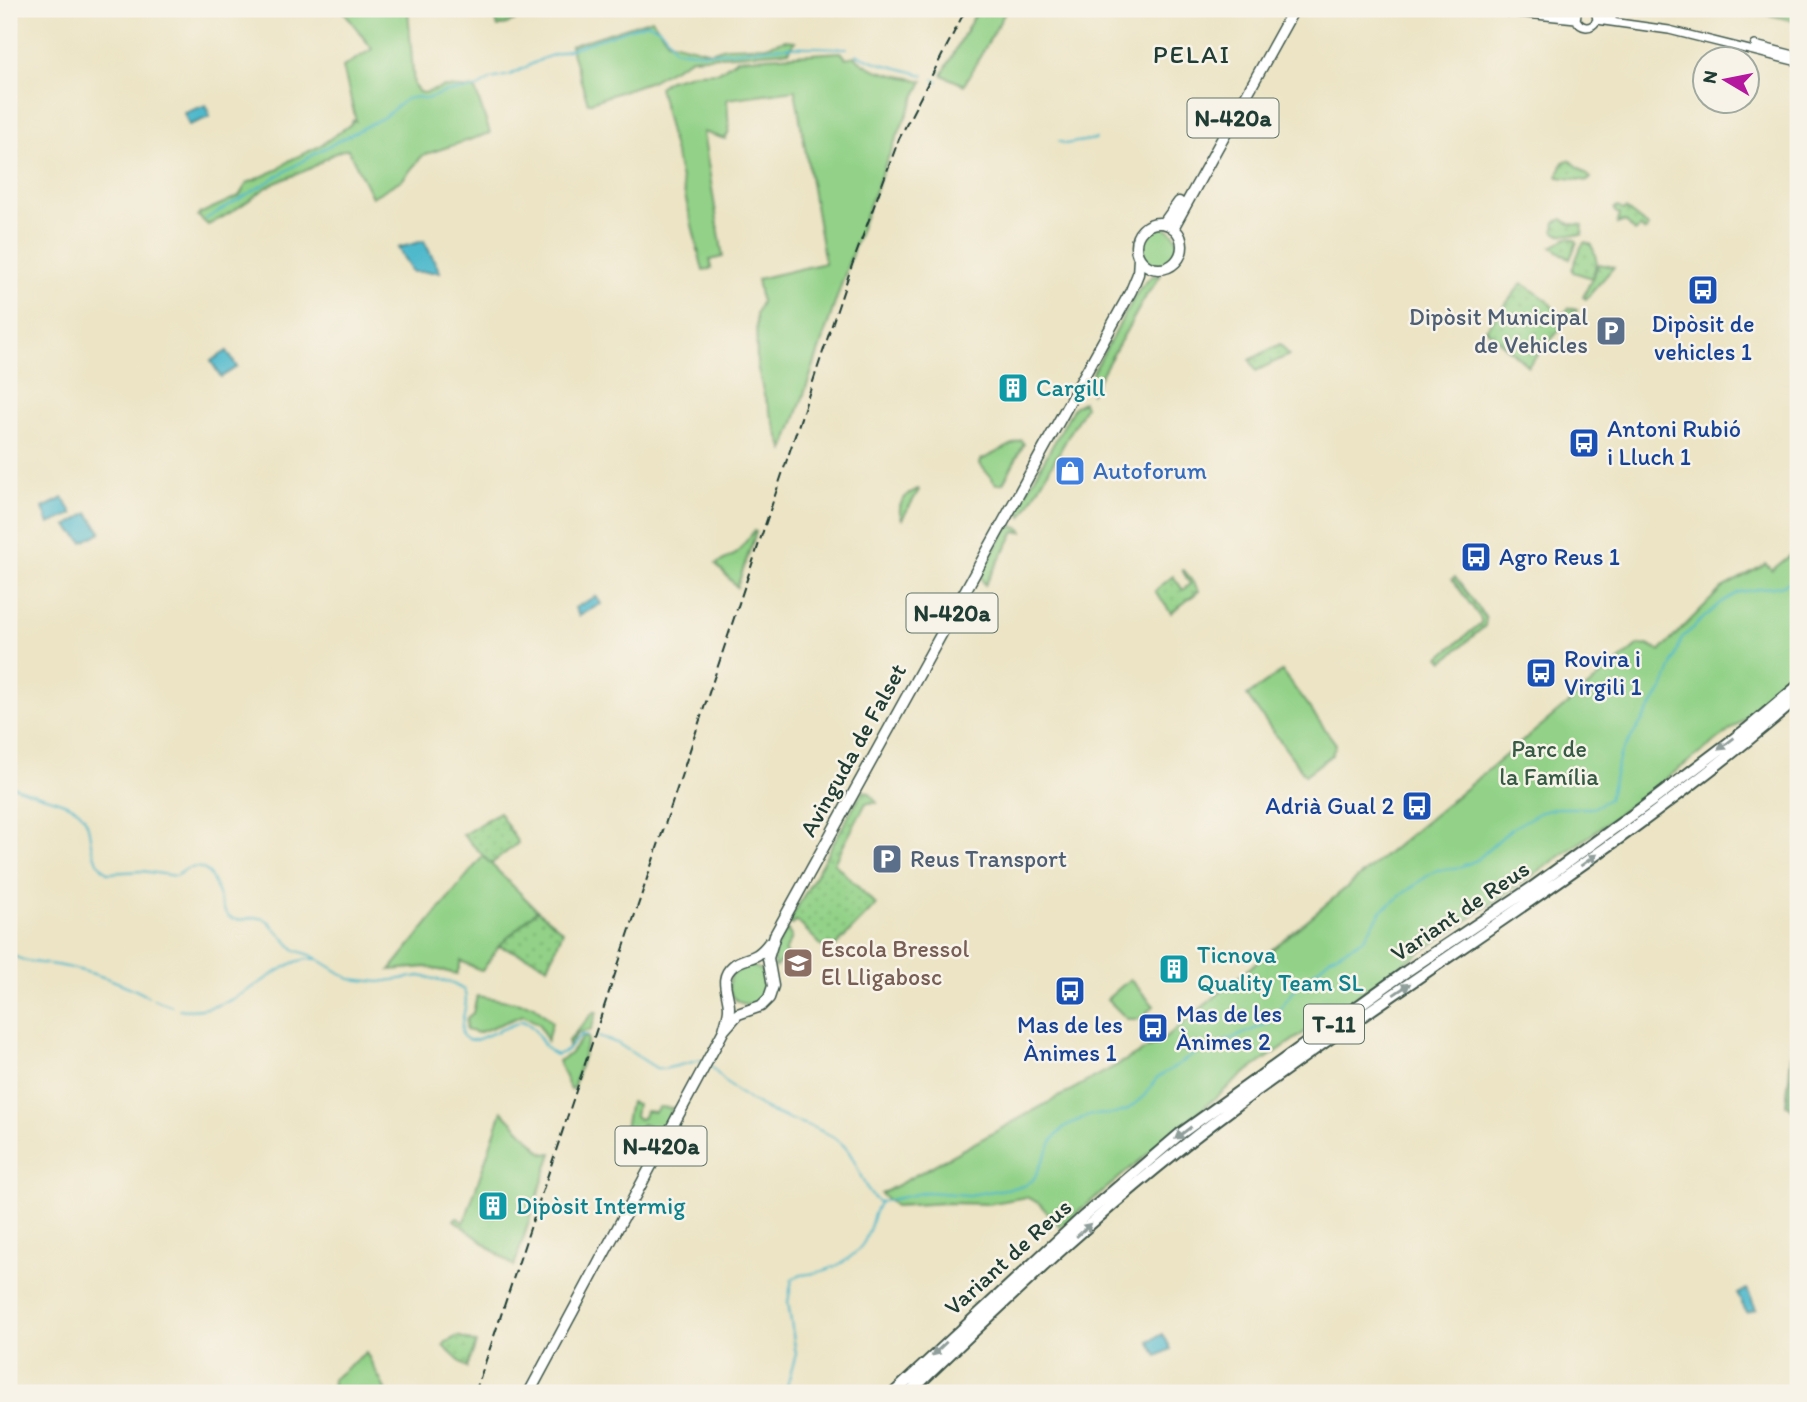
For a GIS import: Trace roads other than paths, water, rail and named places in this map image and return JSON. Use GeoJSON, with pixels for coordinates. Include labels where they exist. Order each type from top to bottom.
{"type":"FeatureCollection","features":[{"type":"Feature","properties":{"kind":"highway","name":"Variant de Reus"},"geometry":{"type":"LineString","coordinates":[[894,1393],[1084,1216],[1180,1135],[1408,971],[1533,887],[1656,799],[1798,686]]}},
{"type":"Feature","properties":{"kind":"highway","name":"Variant de Reus"},"geometry":{"type":"LineString","coordinates":[[909,1393],[1093,1222],[1190,1141],[1285,1070],[1662,809],[1798,698]]}},
{"type":"Feature","properties":{"kind":"main road","name":"N-420a"},"geometry":{"type":"LineString","coordinates":[[1168,225],[1287,9]]}},
{"type":"Feature","properties":{"kind":"main road","name":"N-420a"},"geometry":{"type":"LineString","coordinates":[[1168,225],[1294,9]]}},
{"type":"Feature","properties":{"kind":"main road","name":"N-420a"},"geometry":{"type":"LineString","coordinates":[[1139,258],[1136,244],[1142,230],[1149,225],[1168,225],[1180,235],[1182,251],[1171,266],[1156,269]]}},
{"type":"Feature","properties":{"kind":"main road"},"geometry":{"type":"LineString","coordinates":[[1139,258],[1149,267],[1156,269]]}},
{"type":"Feature","properties":{"kind":"main road","name":"Avinguda de Falset"},"geometry":{"type":"LineString","coordinates":[[775,935],[1131,291],[1139,274],[1139,258]]}},
{"type":"Feature","properties":{"kind":"main road","name":"Avinguda de Falset"},"geometry":{"type":"LineString","coordinates":[[1131,291],[1156,269]]}},
{"type":"Feature","properties":{"kind":"main road","name":"N-420a"},"geometry":{"type":"LineString","coordinates":[[529,1393],[724,1030],[729,1015],[724,982],[729,970],[738,962],[749,961],[763,951],[775,935]]}},
{"type":"Feature","properties":{"kind":"main road","name":"N-420a"},"geometry":{"type":"LineString","coordinates":[[724,1030],[734,1018],[748,1009],[761,1006],[769,998],[773,986],[768,958],[775,935]]}},
{"type":"Feature","properties":{"kind":"main road"},"geometry":{"type":"LineString","coordinates":[[749,961],[763,965],[769,973]]}},
{"type":"Feature","properties":{"kind":"main road"},"geometry":{"type":"LineString","coordinates":[[727,996],[736,1006],[748,1009]]}},
{"type":"Feature","properties":{"kind":"street"},"geometry":{"type":"LineString","coordinates":[[1475,9],[1577,13]]}},
{"type":"Feature","properties":{"kind":"street"},"geometry":{"type":"LineString","coordinates":[[1533,9],[1577,13]]}},
{"type":"Feature","properties":{"kind":"street"},"geometry":{"type":"LineString","coordinates":[[1577,13],[1580,25],[1587,27],[1591,26],[1597,14]]}},
{"type":"Feature","properties":{"kind":"street"},"geometry":{"type":"LineString","coordinates":[[1597,14],[1687,30],[1798,56]]}},
{"type":"Feature","properties":{"kind":"street"},"geometry":{"type":"LineString","coordinates":[[1597,14],[1798,62]]}},
{"type":"Feature","properties":{"kind":"water"},"geometry":{"type":"Polygon","coordinates":[[[206,105],[210,117],[189,125],[184,113],[206,105]]]}},
{"type":"Feature","properties":{"kind":"water"},"geometry":{"type":"Polygon","coordinates":[[[424,241],[440,272],[412,272],[398,248],[424,241]]]}},
{"type":"Feature","properties":{"kind":"water"},"geometry":{"type":"Polygon","coordinates":[[[227,351],[237,367],[221,377],[211,361],[227,351]]]}},
{"type":"Feature","properties":{"kind":"water"},"geometry":{"type":"Polygon","coordinates":[[[63,498],[73,514],[49,524],[43,508],[63,498]]]}},
{"type":"Feature","properties":{"kind":"water"},"geometry":{"type":"Polygon","coordinates":[[[88,513],[101,532],[83,542],[67,526],[88,513]]]}},
{"type":"Feature","properties":{"kind":"water"},"geometry":{"type":"Polygon","coordinates":[[[596,596],[601,604],[579,616],[575,608],[596,596]]]}},
{"type":"Feature","properties":{"kind":"water"},"geometry":{"type":"Polygon","coordinates":[[[1747,1289],[1756,1309],[1747,1313],[1737,1294],[1747,1289]]]}},
{"type":"Feature","properties":{"kind":"water"},"geometry":{"type":"Polygon","coordinates":[[[1163,1334],[1171,1349],[1157,1356],[1149,1341],[1163,1334]]]}},
{"type":"Feature","properties":{"kind":"waterway"},"geometry":{"type":"LineString","coordinates":[[206,219],[321,150],[384,117],[406,99],[426,99],[446,92],[475,89],[491,79],[510,75],[544,58],[647,23],[664,32],[674,49],[688,52],[716,53],[795,47],[847,48]]}},
{"type":"Feature","properties":{"kind":"waterway"},"geometry":{"type":"LineString","coordinates":[[856,54],[924,75]]}},
{"type":"Feature","properties":{"kind":"waterway"},"geometry":{"type":"LineString","coordinates":[[934,79],[938,82]]}},
{"type":"Feature","properties":{"kind":"waterway"},"geometry":{"type":"LineString","coordinates":[[1059,141],[1065,144],[1096,139]]}},
{"type":"Feature","properties":{"kind":"waterway"},"geometry":{"type":"LineString","coordinates":[[880,1202],[926,1192],[969,1195],[1024,1186],[1033,1180],[1053,1140],[1064,1127],[1089,1115],[1115,1114],[1127,1110],[1144,1096],[1157,1078],[1195,1054],[1269,1023],[1294,990],[1331,957],[1364,939],[1382,910],[1420,881],[1437,870],[1455,869],[1477,860],[1511,829],[1539,813],[1556,808],[1593,808],[1609,799],[1620,755],[1664,687],[1682,638],[1720,603],[1739,592],[1780,586],[1798,579]]}},
{"type":"Feature","properties":{"kind":"waterway"},"geometry":{"type":"LineString","coordinates":[[9,784],[79,811],[88,825],[95,856],[108,873],[142,871],[176,876],[188,869],[200,867],[212,878],[222,905],[231,918],[258,918],[268,921],[295,950],[311,955],[350,979],[380,982],[420,976],[449,982],[464,990],[466,1001],[461,1029],[462,1035],[468,1040],[476,1040],[522,1021],[533,1028],[546,1048],[556,1055],[566,1051],[581,1035],[588,1035]]}},
{"type":"Feature","properties":{"kind":"waterway"},"geometry":{"type":"LineString","coordinates":[[9,953],[29,961],[98,975],[149,997]]}},
{"type":"Feature","properties":{"kind":"waterway"},"geometry":{"type":"LineString","coordinates":[[179,1009],[200,1009],[220,1004],[239,996],[287,966],[302,960],[316,959]]}},
{"type":"Feature","properties":{"kind":"waterway"},"geometry":{"type":"LineString","coordinates":[[153,999],[172,1006]]}},
{"type":"Feature","properties":{"kind":"waterway"},"geometry":{"type":"LineString","coordinates":[[598,1037],[617,1043],[656,1068],[664,1069],[701,1060]]}},
{"type":"Feature","properties":{"kind":"waterway"},"geometry":{"type":"LineString","coordinates":[[711,1066],[726,1082],[752,1102],[820,1130],[841,1143],[852,1157],[868,1190],[879,1202]]}},
{"type":"Feature","properties":{"kind":"waterway"},"geometry":{"type":"LineString","coordinates":[[785,1393],[796,1354],[788,1302],[792,1279],[841,1264],[858,1250],[865,1240],[879,1203]]}},
{"type":"Feature","properties":{"kind":"railway"},"geometry":{"type":"LineString","coordinates":[[475,1393],[852,265],[899,139],[966,9]]}},
{"type":"Feature","properties":{"kind":"place","name":"Dipòsit de vehicles 1"},"geometry":{"type":"Point","coordinates":[1703,290]}},
{"type":"Feature","properties":{"kind":"place","name":"Dipòsit Municipal de Vehicles"},"geometry":{"type":"Point","coordinates":[1611,331]}},
{"type":"Feature","properties":{"kind":"place","name":"Cargill"},"geometry":{"type":"Point","coordinates":[1013,388]}},
{"type":"Feature","properties":{"kind":"place","name":"Antoni Rubió i Lluch 1"},"geometry":{"type":"Point","coordinates":[1584,443]}},
{"type":"Feature","properties":{"kind":"place","name":"Autoforum"},"geometry":{"type":"Point","coordinates":[1070,471]}},
{"type":"Feature","properties":{"kind":"place","name":"Agro Reus 1"},"geometry":{"type":"Point","coordinates":[1476,557]}},
{"type":"Feature","properties":{"kind":"place","name":"Rovira i Virgili 1"},"geometry":{"type":"Point","coordinates":[1541,673]}},
{"type":"Feature","properties":{"kind":"place","name":"Adrià Gual 2"},"geometry":{"type":"Point","coordinates":[1417,806]}},
{"type":"Feature","properties":{"kind":"place","name":"Reus Transport"},"geometry":{"type":"Point","coordinates":[887,859]}},
{"type":"Feature","properties":{"kind":"place","name":"Escola Bressol El Lligabosc"},"geometry":{"type":"Point","coordinates":[798,963]}},
{"type":"Feature","properties":{"kind":"place","name":"Ticnova Quality Team SL"},"geometry":{"type":"Point","coordinates":[1174,969]}},
{"type":"Feature","properties":{"kind":"place","name":"Mas de les Ànimes 1"},"geometry":{"type":"Point","coordinates":[1070,991]}},
{"type":"Feature","properties":{"kind":"place","name":"Mas de les Ànimes 2"},"geometry":{"type":"Point","coordinates":[1153,1028]}},
{"type":"Feature","properties":{"kind":"place","name":"Dipòsit Intermig"},"geometry":{"type":"Point","coordinates":[493,1206]}},
{"type":"Feature","properties":{"kind":"district","name":"PELAI"},"geometry":{"type":"Point","coordinates":[1192,54]}},
{"type":"Feature","properties":{"kind":"park label","name":"Parc de la Família"},"geometry":{"type":"Point","coordinates":[1549,763]}}]}
